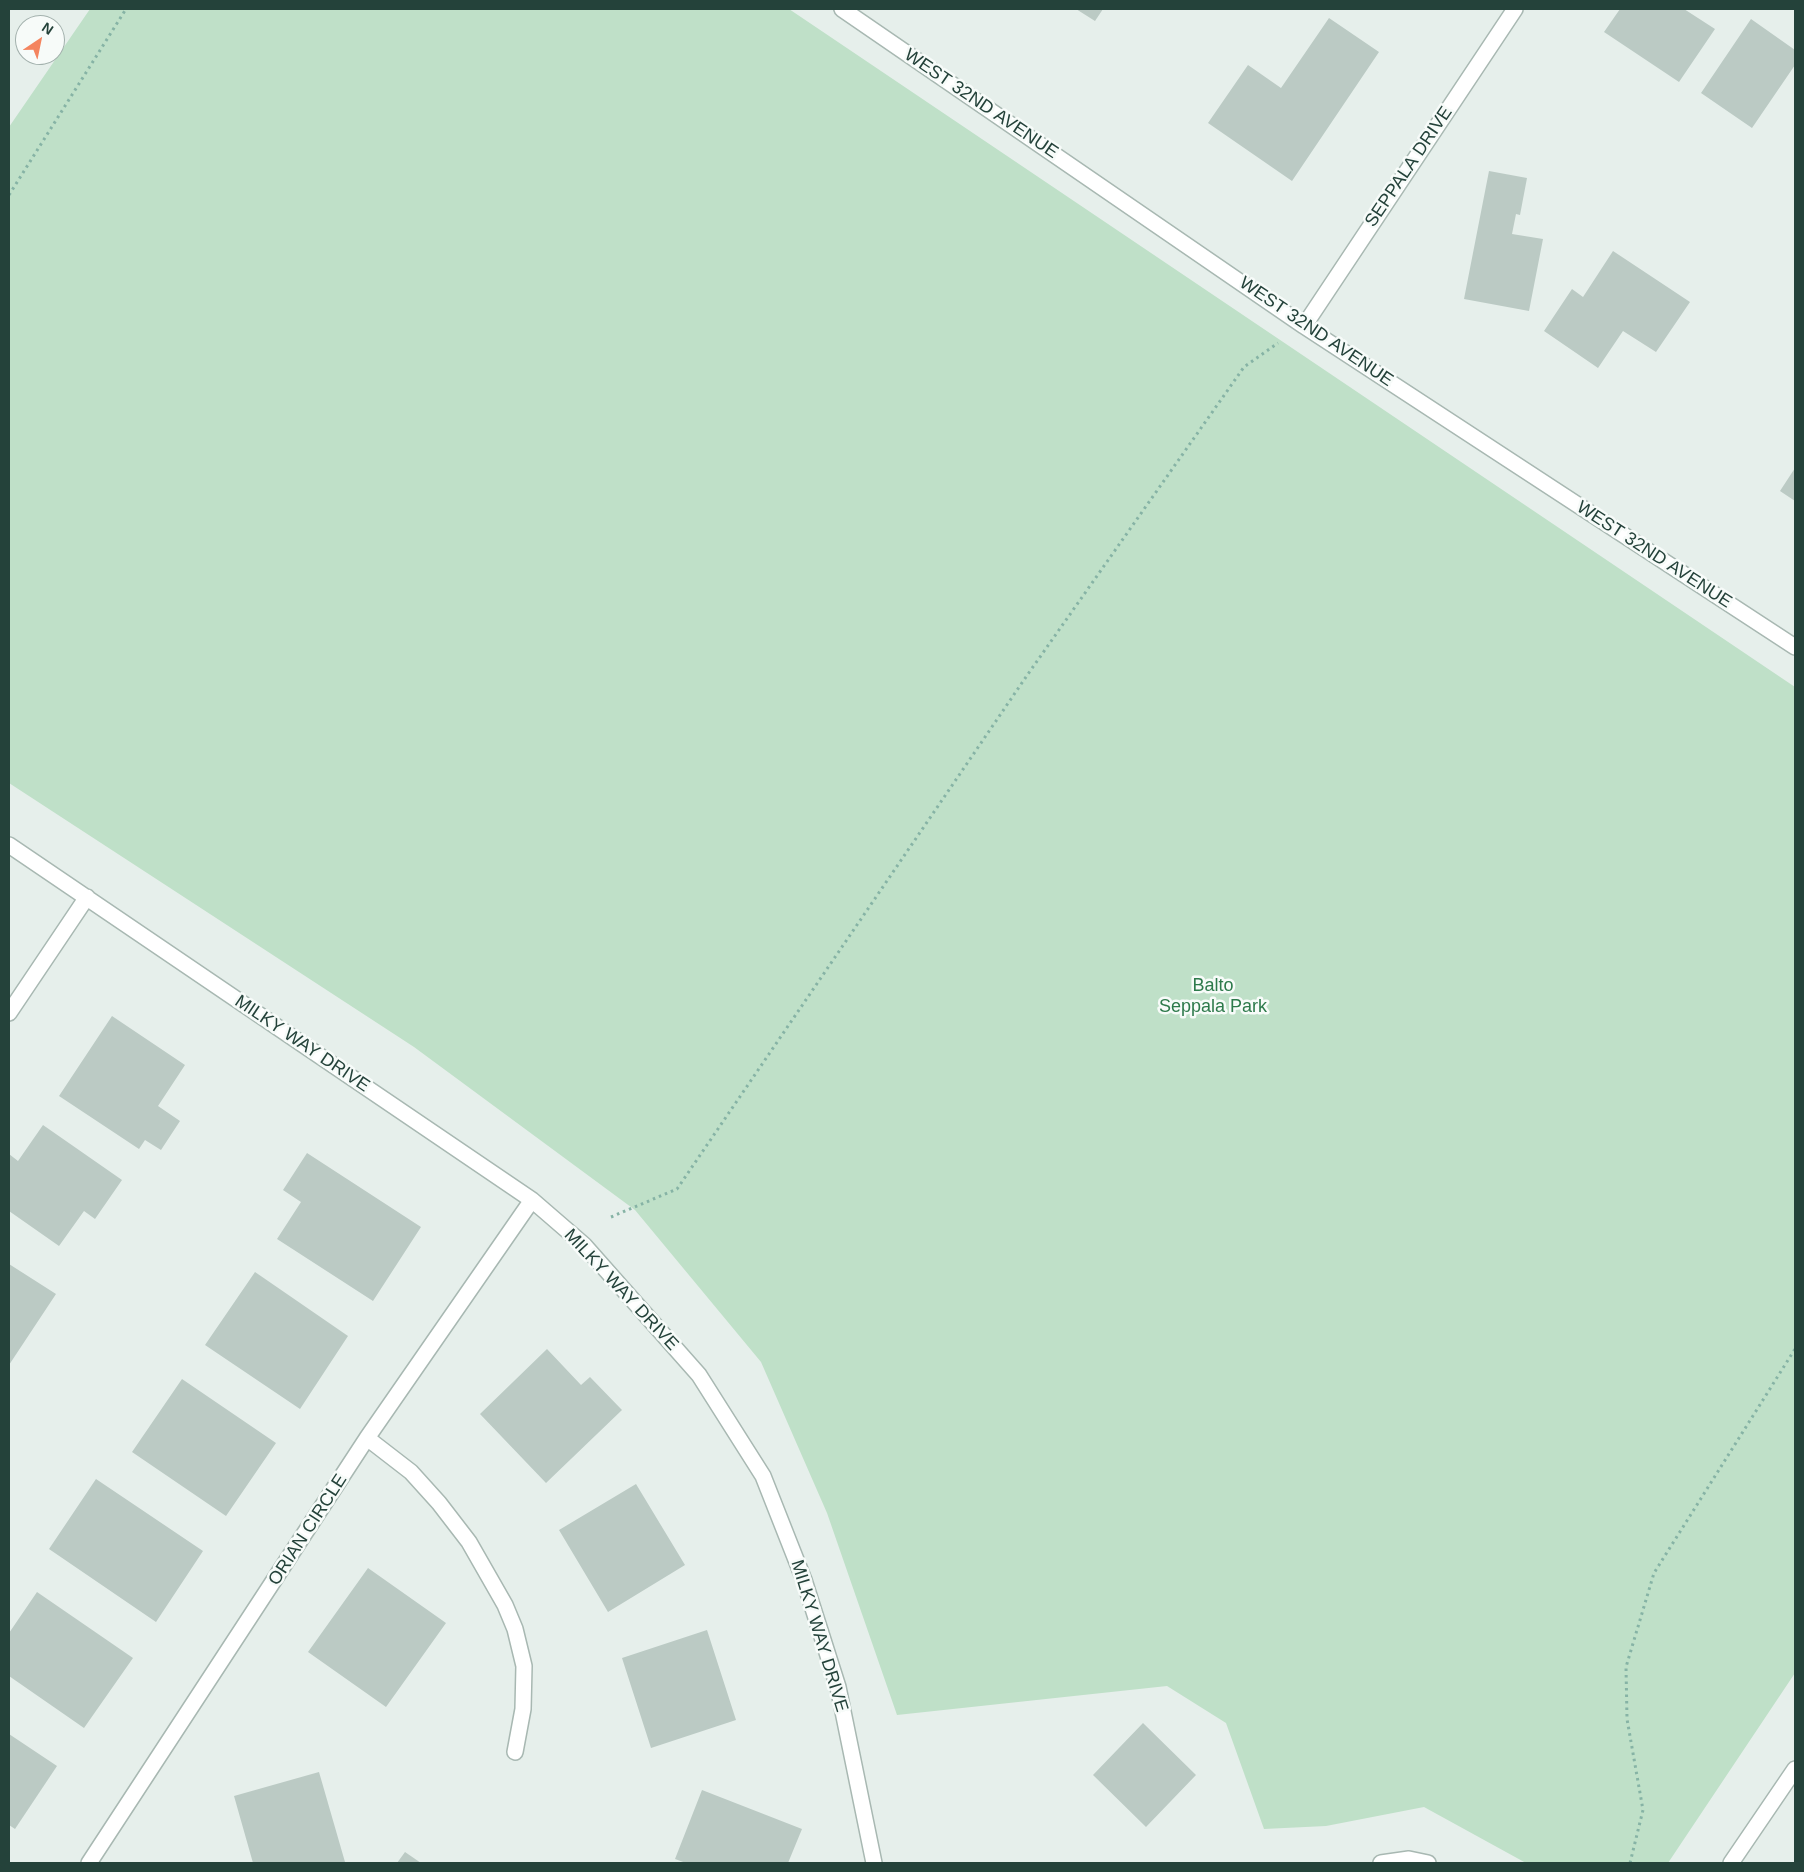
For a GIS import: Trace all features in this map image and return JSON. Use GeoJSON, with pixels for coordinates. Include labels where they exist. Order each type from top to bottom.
{"type":"FeatureCollection","features":[{"type":"Feature","properties":{"kind":"street","name":"WEST 32ND AVENUE"},"geometry":{"type":"LineString","coordinates":[[842,9],[1304,326],[1795,647]]}},
{"type":"Feature","properties":{"kind":"street","name":"SEPPALA DRIVE"},"geometry":{"type":"LineString","coordinates":[[1304,326],[1515,9]]}},
{"type":"Feature","properties":{"kind":"street","name":"MILKY WAY DRIVE"},"geometry":{"type":"LineString","coordinates":[[9,845],[532,1200],[584,1245],[699,1375],[763,1476],[804,1580],[838,1687],[874,1863]]}},
{"type":"Feature","properties":{"kind":"street"},"geometry":{"type":"LineString","coordinates":[[9,1013],[87,898]]}},
{"type":"Feature","properties":{"kind":"street","name":"ORIAN CIRCLE"},"geometry":{"type":"LineString","coordinates":[[88,1863],[368,1438],[532,1200]]}},
{"type":"Feature","properties":{"kind":"street"},"geometry":{"type":"LineString","coordinates":[[368,1438],[411,1472],[439,1504],[469,1542],[505,1605],[515,1629],[524,1666],[523,1709],[515,1752]]}},
{"type":"Feature","properties":{"kind":"street"},"geometry":{"type":"LineString","coordinates":[[1731,1863],[1795,1769]]}},
{"type":"Feature","properties":{"kind":"street"},"geometry":{"type":"LineString","coordinates":[[1381,1863],[1409,1859],[1428,1863]]}},
{"type":"Feature","properties":{"kind":"path"},"geometry":{"type":"LineString","coordinates":[[9,195],[126,9]]}},
{"type":"Feature","properties":{"kind":"path"},"geometry":{"type":"LineString","coordinates":[[611,1217],[677,1189],[1023,682],[1244,367],[1304,326]]}},
{"type":"Feature","properties":{"kind":"path"},"geometry":{"type":"LineString","coordinates":[[1630,1863],[1643,1810],[1627,1719],[1626,1667],[1654,1573],[1795,1349]]}},
{"type":"Feature","properties":{"kind":"green space","name":"Balto Seppala Park"},"geometry":{"type":"Polygon","coordinates":[[[90,9],[789,9],[1795,687],[1795,1673],[1668,1863],[1526,1863],[1424,1807],[1326,1826],[1264,1829],[1226,1723],[1167,1686],[897,1715],[827,1513],[761,1362],[635,1210],[414,1047],[9,783],[9,127],[52,65],[65,65],[65,45],[90,9]]]}},
{"type":"Feature","properties":{"kind":"building"},"geometry":{"type":"Polygon","coordinates":[[[1076,9],[1103,9],[1095,21],[1076,9]]]}},
{"type":"Feature","properties":{"kind":"building"},"geometry":{"type":"Polygon","coordinates":[[[1620,9],[1684,9],[1715,29],[1679,82],[1604,32],[1620,9]]]}},
{"type":"Feature","properties":{"kind":"building"},"geometry":{"type":"Polygon","coordinates":[[[1329,18],[1379,52],[1292,181],[1208,123],[1248,65],[1281,88],[1329,18]]]}},
{"type":"Feature","properties":{"kind":"building"},"geometry":{"type":"Polygon","coordinates":[[[1751,19],[1795,50],[1795,65],[1752,128],[1701,93],[1751,19]]]}},
{"type":"Feature","properties":{"kind":"building"},"geometry":{"type":"Polygon","coordinates":[[[1489,171],[1527,178],[1520,215],[1516,214],[1512,234],[1543,239],[1529,311],[1464,299],[1489,171]]]}},
{"type":"Feature","properties":{"kind":"building"},"geometry":{"type":"Polygon","coordinates":[[[1613,251],[1690,302],[1656,352],[1623,331],[1598,368],[1544,331],[1572,289],[1583,297],[1613,251]]]}},
{"type":"Feature","properties":{"kind":"building"},"geometry":{"type":"Polygon","coordinates":[[[1795,468],[1795,501],[1780,491],[1795,468]]]}},
{"type":"Feature","properties":{"kind":"building"},"geometry":{"type":"Polygon","coordinates":[[[112,1016],[185,1065],[158,1106],[180,1121],[161,1150],[145,1140],[139,1149],[59,1096],[112,1016]]]}},
{"type":"Feature","properties":{"kind":"building"},"geometry":{"type":"Polygon","coordinates":[[[43,1125],[122,1180],[95,1219],[84,1211],[59,1246],[9,1211],[9,1154],[18,1161],[43,1125]]]}},
{"type":"Feature","properties":{"kind":"building"},"geometry":{"type":"Polygon","coordinates":[[[307,1153],[421,1227],[373,1301],[277,1239],[301,1202],[283,1190],[307,1153]]]}},
{"type":"Feature","properties":{"kind":"building"},"geometry":{"type":"Polygon","coordinates":[[[9,1264],[56,1294],[9,1365],[9,1264]]]}},
{"type":"Feature","properties":{"kind":"building"},"geometry":{"type":"Polygon","coordinates":[[[255,1272],[348,1336],[300,1409],[205,1345],[255,1272]]]}},
{"type":"Feature","properties":{"kind":"building"},"geometry":{"type":"Polygon","coordinates":[[[547,1349],[581,1385],[590,1377],[622,1410],[546,1483],[480,1414],[547,1349]]]}},
{"type":"Feature","properties":{"kind":"building"},"geometry":{"type":"Polygon","coordinates":[[[182,1379],[276,1443],[226,1516],[132,1452],[182,1379]]]}},
{"type":"Feature","properties":{"kind":"building"},"geometry":{"type":"Polygon","coordinates":[[[96,1479],[203,1551],[156,1622],[49,1549],[96,1479]]]}},
{"type":"Feature","properties":{"kind":"building"},"geometry":{"type":"Polygon","coordinates":[[[636,1484],[685,1565],[608,1612],[559,1530],[636,1484]]]}},
{"type":"Feature","properties":{"kind":"building"},"geometry":{"type":"Polygon","coordinates":[[[368,1568],[446,1623],[386,1707],[308,1652],[368,1568]]]}},
{"type":"Feature","properties":{"kind":"building"},"geometry":{"type":"Polygon","coordinates":[[[37,1592],[133,1658],[84,1728],[9,1676],[9,1633],[37,1592]]]}},
{"type":"Feature","properties":{"kind":"building"},"geometry":{"type":"Polygon","coordinates":[[[707,1630],[736,1720],[651,1748],[622,1658],[707,1630]]]}},
{"type":"Feature","properties":{"kind":"building"},"geometry":{"type":"Polygon","coordinates":[[[1143,1723],[1196,1775],[1146,1827],[1093,1775],[1143,1723]]]}},
{"type":"Feature","properties":{"kind":"building"},"geometry":{"type":"Polygon","coordinates":[[[9,1734],[57,1766],[15,1829],[9,1825],[9,1734]]]}},
{"type":"Feature","properties":{"kind":"building"},"geometry":{"type":"Polygon","coordinates":[[[319,1772],[345,1862],[253,1863],[234,1796],[319,1772]]]}},
{"type":"Feature","properties":{"kind":"building"},"geometry":{"type":"Polygon","coordinates":[[[702,1790],[802,1829],[788,1863],[686,1863],[675,1859],[702,1790]]]}},
{"type":"Feature","properties":{"kind":"building"},"geometry":{"type":"Polygon","coordinates":[[[405,1852],[421,1863],[397,1863],[405,1852]]]}}]}
